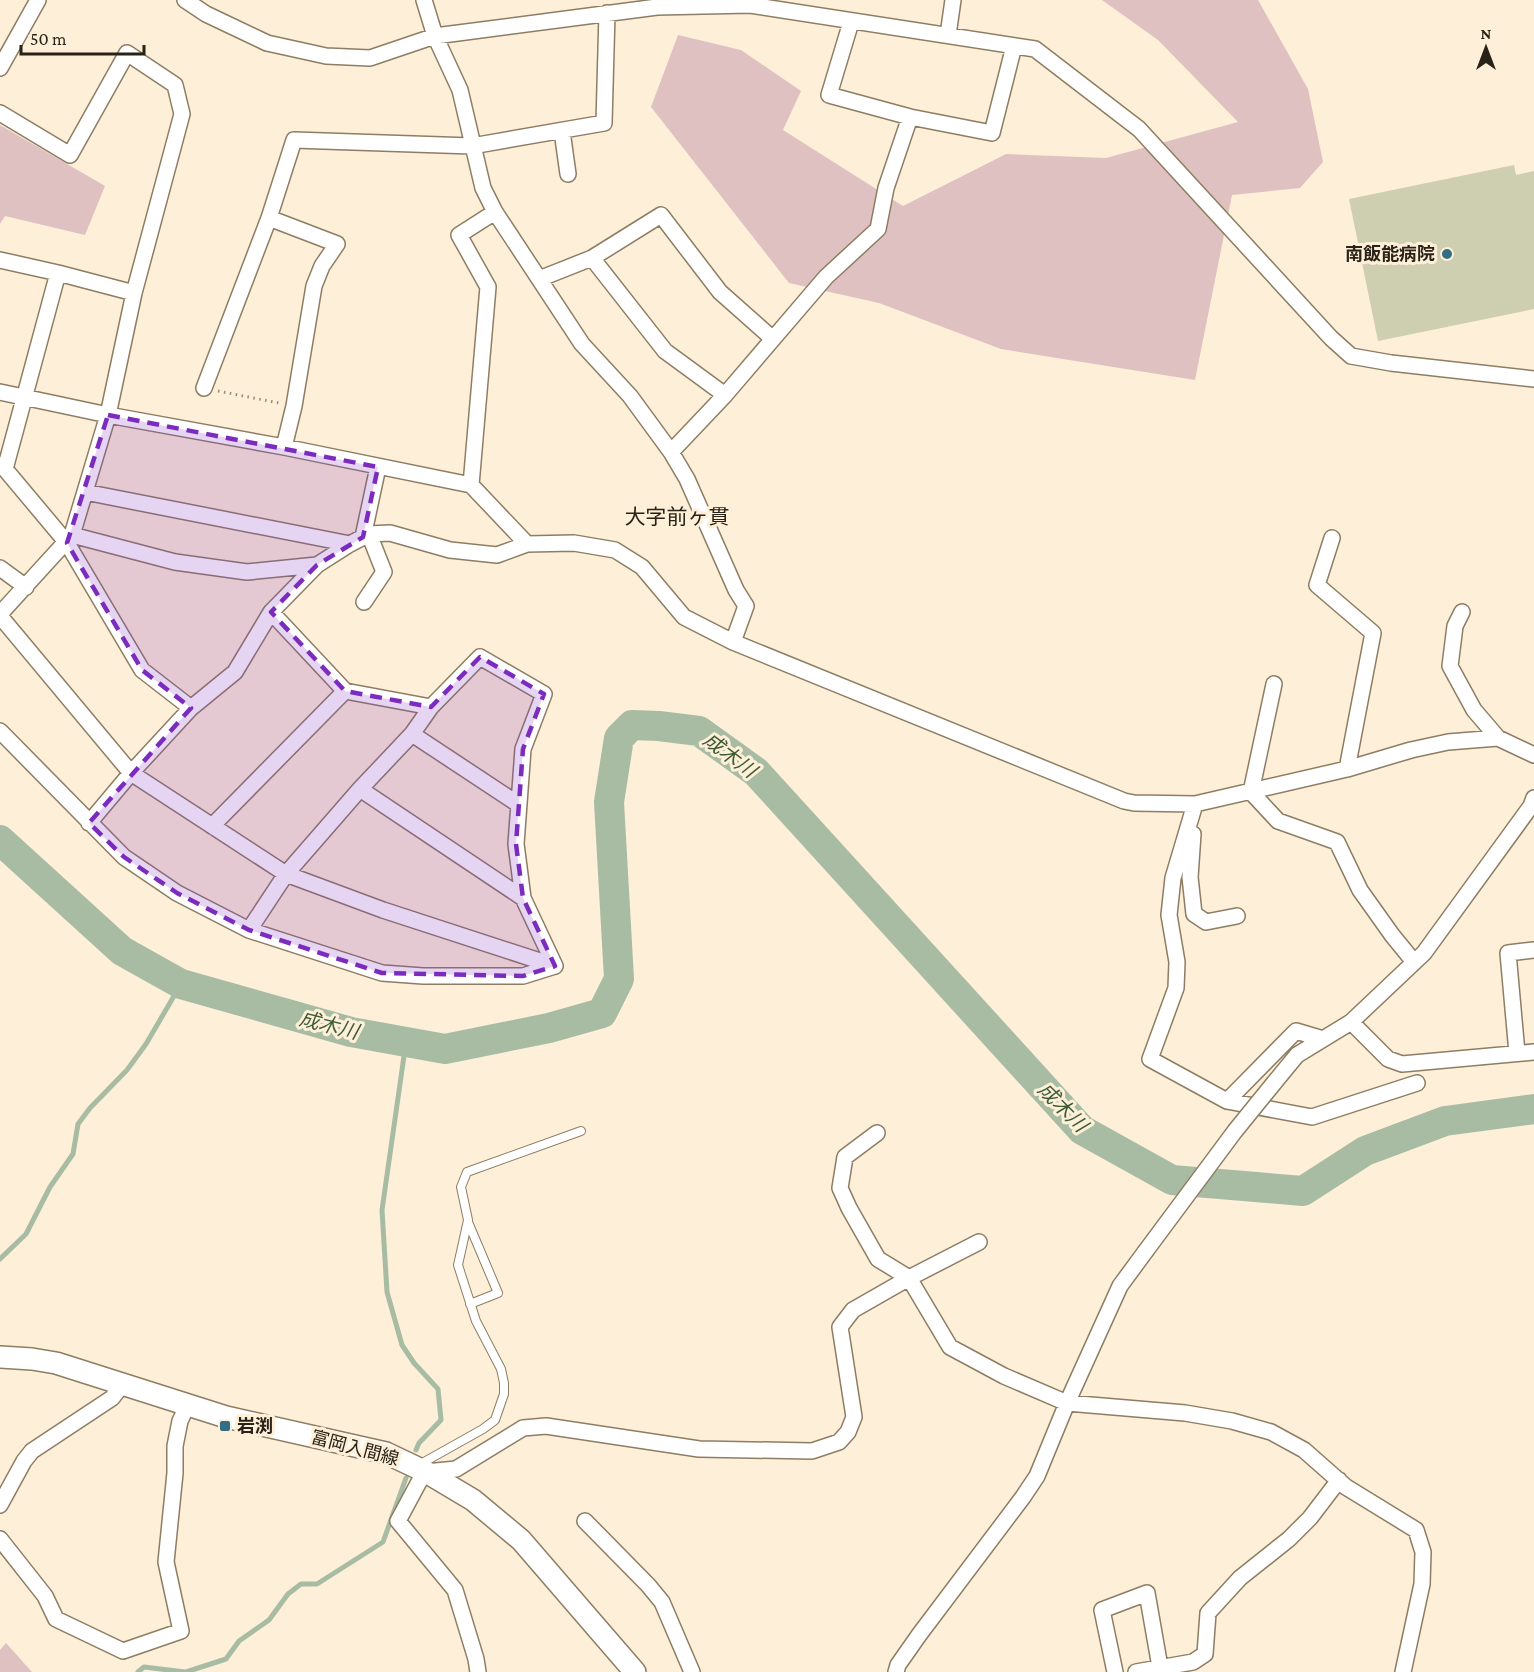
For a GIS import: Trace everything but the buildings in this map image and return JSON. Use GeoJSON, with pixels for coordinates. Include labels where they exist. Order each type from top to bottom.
{"type":"FeatureCollection","features":[{"type":"Feature","properties":{"kind":"main road","name":"富岡入間線"},"geometry":{"type":"LineString","coordinates":[[0,1357],[56,1363],[226,1417],[386,1453],[421,1469],[473,1500],[521,1540],[635,1672]]}},
{"type":"Feature","properties":{"kind":"street"},"geometry":{"type":"LineString","coordinates":[[0,68],[38,0]]}},
{"type":"Feature","properties":{"kind":"street"},"geometry":{"type":"LineString","coordinates":[[185,0],[206,14],[267,44],[326,56],[370,58],[435,36],[607,13],[657,7],[750,5],[1035,49],[1139,129],[1331,338],[1351,356],[1391,363],[1534,379]]}},
{"type":"Feature","properties":{"kind":"street"},"geometry":{"type":"LineString","coordinates":[[424,0],[435,36],[460,90],[483,188],[495,212],[582,344],[630,396],[671,452],[687,479],[736,590],[746,606],[733,642]]}},
{"type":"Feature","properties":{"kind":"street"},"geometry":{"type":"LineString","coordinates":[[948,35],[953,0]]}},
{"type":"Feature","properties":{"kind":"street"},"geometry":{"type":"LineString","coordinates":[[204,388],[269,218],[294,140],[472,146],[604,123],[607,13]]}},
{"type":"Feature","properties":{"kind":"street"},"geometry":{"type":"LineString","coordinates":[[851,22],[829,95],[910,117],[992,133],[1014,46]]}},
{"type":"Feature","properties":{"kind":"street"},"geometry":{"type":"LineString","coordinates":[[0,113],[70,155],[126,53],[175,85],[182,114],[134,293],[108,415],[69,539],[0,615],[131,773],[285,874],[383,910],[555,966]]}},
{"type":"Feature","properties":{"kind":"street"},"geometry":{"type":"LineString","coordinates":[[671,452],[725,395],[826,277],[878,229],[886,188],[910,117]]}},
{"type":"Feature","properties":{"kind":"street"},"geometry":{"type":"LineString","coordinates":[[562,131],[568,174]]}},
{"type":"Feature","properties":{"kind":"street"},"geometry":{"type":"LineString","coordinates":[[471,485],[488,287],[459,236],[495,212]]}},
{"type":"Feature","properties":{"kind":"street"},"geometry":{"type":"LineString","coordinates":[[539,279],[592,258],[661,215],[720,292],[773,339]]}},
{"type":"Feature","properties":{"kind":"street"},"geometry":{"type":"LineString","coordinates":[[269,218],[337,244],[322,266],[315,286],[294,406],[284,447]]}},
{"type":"Feature","properties":{"kind":"street"},"geometry":{"type":"LineString","coordinates":[[592,258],[665,351],[725,395]]}},
{"type":"Feature","properties":{"kind":"street"},"geometry":{"type":"LineString","coordinates":[[0,260],[134,293]]}},
{"type":"Feature","properties":{"kind":"street"},"geometry":{"type":"LineString","coordinates":[[58,273],[3,467],[69,539],[142,670],[191,708]]}},
{"type":"Feature","properties":{"kind":"street"},"geometry":{"type":"LineString","coordinates":[[0,392],[24,399],[284,447],[471,485],[527,544]]}},
{"type":"Feature","properties":{"kind":"street"},"geometry":{"type":"LineString","coordinates":[[89,823],[191,708],[235,672],[272,612],[317,565],[360,538],[378,467]]}},
{"type":"Feature","properties":{"kind":"street"},"geometry":{"type":"LineString","coordinates":[[85,492],[360,538],[390,532],[450,550],[497,555],[527,544],[574,543],[615,550],[642,567],[684,617],[733,642],[1124,801],[1134,803],[1195,804],[1347,769],[1448,741],[1498,738]]}},
{"type":"Feature","properties":{"kind":"street"},"geometry":{"type":"LineString","coordinates":[[360,538],[384,572],[364,602]]}},
{"type":"Feature","properties":{"kind":"street"},"geometry":{"type":"LineString","coordinates":[[1332,538],[1317,585],[1372,633],[1347,769]]}},
{"type":"Feature","properties":{"kind":"street"},"geometry":{"type":"LineString","coordinates":[[69,539],[175,562],[247,572],[317,565]]}},
{"type":"Feature","properties":{"kind":"street"},"geometry":{"type":"LineString","coordinates":[[0,568],[26,587]]}},
{"type":"Feature","properties":{"kind":"street"},"geometry":{"type":"LineString","coordinates":[[272,612],[345,691],[431,707]]}},
{"type":"Feature","properties":{"kind":"street"},"geometry":{"type":"LineString","coordinates":[[1462,612],[1455,627],[1450,666],[1474,710],[1498,738],[1534,755]]}},
{"type":"Feature","properties":{"kind":"street"},"geometry":{"type":"LineString","coordinates":[[249,930],[285,874],[412,734],[431,707],[480,657],[544,694],[523,749],[516,844],[523,898],[555,966]]}},
{"type":"Feature","properties":{"kind":"street"},"geometry":{"type":"LineString","coordinates":[[1251,792],[1274,684]]}},
{"type":"Feature","properties":{"kind":"street"},"geometry":{"type":"LineString","coordinates":[[212,826],[345,691]]}},
{"type":"Feature","properties":{"kind":"street"},"geometry":{"type":"LineString","coordinates":[[0,731],[124,856],[177,893],[249,930],[382,974],[524,976],[555,966]]}},
{"type":"Feature","properties":{"kind":"street"},"geometry":{"type":"LineString","coordinates":[[412,734],[518,804]]}},
{"type":"Feature","properties":{"kind":"street"},"geometry":{"type":"LineString","coordinates":[[360,789],[523,898]]}},
{"type":"Feature","properties":{"kind":"street"},"geometry":{"type":"LineString","coordinates":[[1251,792],[1278,821],[1337,842],[1360,890],[1414,962]]}},
{"type":"Feature","properties":{"kind":"street"},"geometry":{"type":"LineString","coordinates":[[896,1672],[898,1665],[919,1635],[1037,1476],[1120,1286],[1235,1131],[1297,1055],[1351,1022],[1424,953],[1531,806],[1534,798]]}},
{"type":"Feature","properties":{"kind":"street"},"geometry":{"type":"LineString","coordinates":[[1195,804],[1190,877],[1194,914],[1206,922],[1237,916]]}},
{"type":"Feature","properties":{"kind":"street"},"geometry":{"type":"LineString","coordinates":[[1195,804],[1173,878],[1169,915],[1177,962],[1176,988],[1150,1059],[1227,1101],[1312,1117],[1417,1083]]}},
{"type":"Feature","properties":{"kind":"street"},"geometry":{"type":"LineString","coordinates":[[1517,1053],[1508,953],[1534,950]]}},
{"type":"Feature","properties":{"kind":"street"},"geometry":{"type":"LineString","coordinates":[[1351,1022],[1388,1059],[1402,1064],[1534,1052]]}},
{"type":"Feature","properties":{"kind":"street"},"geometry":{"type":"LineString","coordinates":[[1227,1101],[1296,1031],[1323,1039]]}},
{"type":"Feature","properties":{"kind":"street"},"geometry":{"type":"LineString","coordinates":[[877,1133],[845,1157],[840,1188],[878,1258],[909,1278],[950,1347],[1004,1376],[1067,1403],[1185,1413],[1232,1421],[1271,1432],[1304,1450],[1339,1480],[1416,1530],[1423,1552],[1422,1584],[1403,1672]]}},
{"type":"Feature","properties":{"kind":"street"},"geometry":{"type":"LineString","coordinates":[[478,1672],[455,1590],[398,1521],[420,1479],[421,1469],[456,1468],[523,1428],[546,1426],[699,1449],[812,1451],[839,1442],[848,1432],[854,1417],[840,1327],[853,1310],[980,1242]]}},
{"type":"Feature","properties":{"kind":"street"},"geometry":{"type":"LineString","coordinates":[[0,1505],[32,1451],[112,1398],[123,1384]]}},
{"type":"Feature","properties":{"kind":"street"},"geometry":{"type":"LineString","coordinates":[[0,1539],[45,1596],[56,1619],[123,1652],[181,1631],[166,1562],[175,1473],[175,1446],[180,1421],[188,1404]]}},
{"type":"Feature","properties":{"kind":"street"},"geometry":{"type":"LineString","coordinates":[[1115,1672],[1102,1610],[1147,1593],[1149,1670],[1193,1662],[1205,1654],[1208,1613],[1240,1578],[1289,1539],[1310,1518],[1339,1480]]}},
{"type":"Feature","properties":{"kind":"street"},"geometry":{"type":"LineString","coordinates":[[585,1521],[662,1602],[692,1672]]}},
{"type":"Feature","properties":{"kind":"lane"},"geometry":{"type":"LineString","coordinates":[[470,1304],[498,1293],[468,1220],[461,1187],[467,1172],[581,1131]]}},
{"type":"Feature","properties":{"kind":"lane"},"geometry":{"type":"LineString","coordinates":[[421,1469],[495,1420],[500,1406],[504,1383],[501,1369],[476,1321],[458,1265],[468,1220]]}},
{"type":"Feature","properties":{"kind":"path"},"geometry":{"type":"LineString","coordinates":[[204,388],[294,406]]}},
{"type":"Feature","properties":{"kind":"highlighted area"},"geometry":{"type":"Polygon","coordinates":[[[108,415],[378,467],[363,537],[317,565],[271,612],[345,691],[431,707],[480,657],[544,694],[523,749],[516,844],[523,898],[555,966],[523,976],[382,973],[249,930],[177,893],[124,857],[89,823],[191,708],[142,670],[67,543],[108,415]]]}},
{"type":"Feature","properties":{"kind":"shaded area"},"geometry":{"type":"Polygon","coordinates":[[[1102,0],[1258,0],[1308,89],[1323,162],[1300,188],[1232,195],[1195,380],[1001,349],[879,303],[789,283],[651,107],[678,35],[741,50],[801,91],[783,130],[903,206],[1006,154],[1106,158],[1238,122],[1158,40],[1102,0]]]}},
{"type":"Feature","properties":{"kind":"shaded area"},"geometry":{"type":"Polygon","coordinates":[[[0,125],[105,186],[85,235],[5,216],[0,224],[0,125]]]}},
{"type":"Feature","properties":{"kind":"shaded area"},"geometry":{"type":"Polygon","coordinates":[[[6,1643],[32,1672],[0,1672],[0,1650],[6,1643]]]}},
{"type":"Feature","properties":{"kind":"waterway","name":"成木川"},"geometry":{"type":"LineString","coordinates":[[0,840],[122,951],[181,984],[351,1032],[445,1049],[549,1028],[602,1013],[619,979],[609,802],[619,738],[632,725],[699,731],[756,772],[1082,1130],[1172,1180],[1303,1191],[1365,1151],[1445,1121],[1534,1109]]}},
{"type":"Feature","properties":{"kind":"waterway"},"geometry":{"type":"LineString","coordinates":[[0,1259],[26,1234],[50,1187],[73,1154],[78,1124],[90,1108],[127,1070],[146,1044],[181,984]]}},
{"type":"Feature","properties":{"kind":"waterway"},"geometry":{"type":"LineString","coordinates":[[406,1042],[382,1210],[387,1292],[402,1345],[414,1363],[438,1389],[441,1420],[419,1443],[416,1450]]}},
{"type":"Feature","properties":{"kind":"waterway"},"geometry":{"type":"LineString","coordinates":[[186,1672],[226,1659],[239,1641],[269,1620],[288,1594],[301,1584],[317,1584],[383,1542],[406,1478]]}},
{"type":"Feature","properties":{"kind":"waterway"},"geometry":{"type":"LineString","coordinates":[[138,1672],[144,1667],[185,1672]]}},
{"type":"Feature","properties":{"kind":"place","name":"南飯能病院"},"geometry":{"type":"Point","coordinates":[1447,254]}},
{"type":"Feature","properties":{"kind":"place","name":"岩渕"},"geometry":{"type":"Point","coordinates":[225,1426]}},
{"type":"Feature","properties":{"kind":"district","name":"大字前ヶ貫"},"geometry":{"type":"Point","coordinates":[677,517]}}]}
